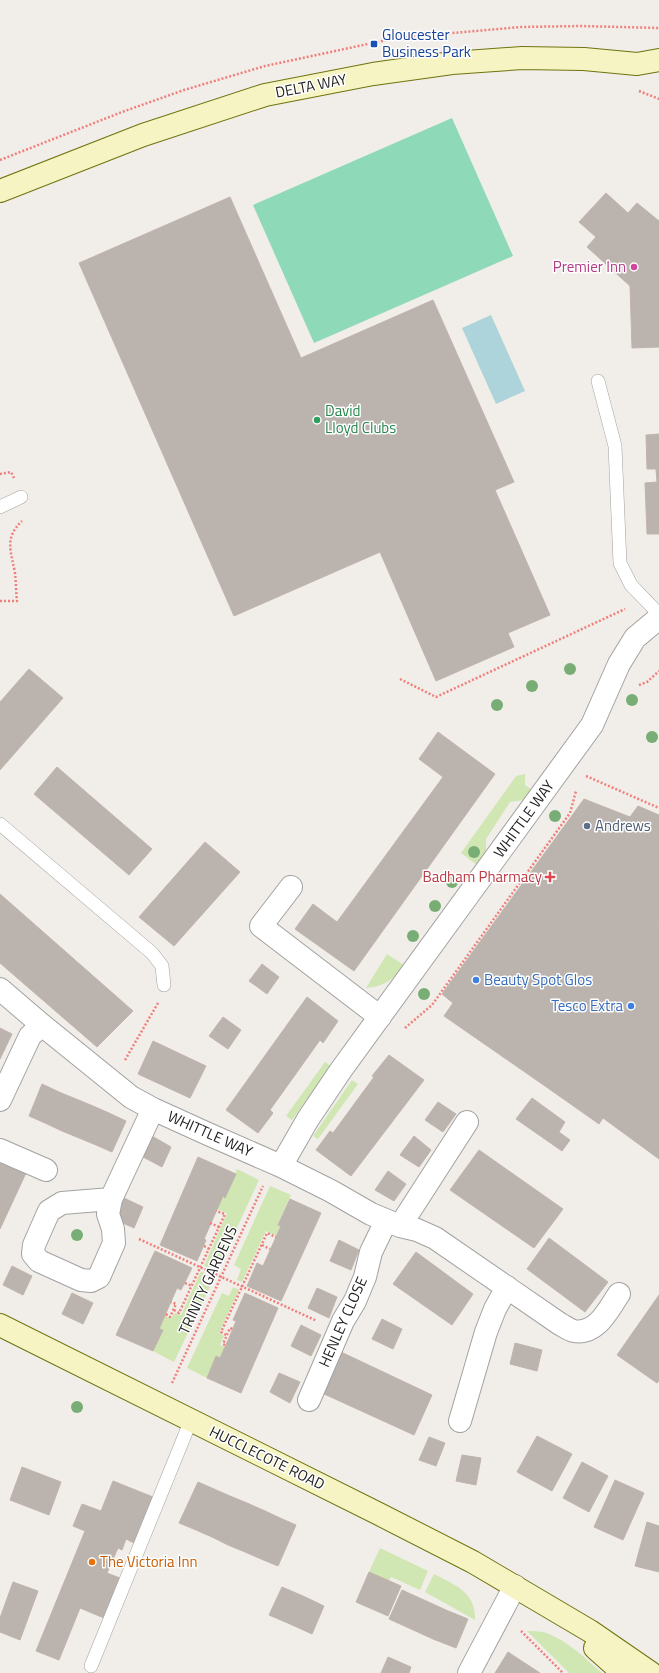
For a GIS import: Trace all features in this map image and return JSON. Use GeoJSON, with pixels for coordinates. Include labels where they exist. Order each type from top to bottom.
{"type":"FeatureCollection","features":[{"type":"Feature","properties":{"kind":"street","name":"DELTA WAY"},"geometry":{"type":"LineString","coordinates":[[0,191],[143,135],[265,95],[280,92],[373,74],[452,63],[530,58],[584,59],[637,64],[659,60]]}},
{"type":"Feature","properties":{"kind":"street","name":"DELTA WAY"},"geometry":{"type":"LineString","coordinates":[[637,64],[659,75]]}},
{"type":"Feature","properties":{"kind":"street","name":"WHITTLE WAY"},"geometry":{"type":"LineString","coordinates":[[0,989],[112,1083],[131,1097],[153,1109],[278,1164],[380,1017],[592,725],[619,664],[635,638],[659,618]]}},
{"type":"Feature","properties":{"kind":"street"},"geometry":{"type":"LineString","coordinates":[[291,887],[261,926],[380,1017]]}},
{"type":"Feature","properties":{"kind":"street"},"geometry":{"type":"LineString","coordinates":[[0,1100],[30,1036],[42,1025]]}},
{"type":"Feature","properties":{"kind":"street"},"geometry":{"type":"LineString","coordinates":[[110,1199],[93,1202],[62,1203],[49,1211],[34,1245],[33,1254],[39,1261],[81,1280],[91,1281],[98,1277],[114,1243],[112,1227],[108,1214],[110,1199],[153,1109]]}},
{"type":"Feature","properties":{"kind":"street","name":"HENLEY CLOSE"},"geometry":{"type":"LineString","coordinates":[[308,1400],[339,1331],[355,1301],[365,1277],[371,1252],[467,1122]]}},
{"type":"Feature","properties":{"kind":"street"},"geometry":{"type":"LineString","coordinates":[[0,1150],[46,1170]]}},
{"type":"Feature","properties":{"kind":"street"},"geometry":{"type":"LineString","coordinates":[[278,1164],[331,1191],[371,1214],[435,1238],[560,1324],[573,1331],[588,1330],[599,1323],[619,1294]]}},
{"type":"Feature","properties":{"kind":"street"},"geometry":{"type":"LineString","coordinates":[[460,1421],[486,1332],[495,1309],[507,1287]]}},
{"type":"Feature","properties":{"kind":"street","name":"HUCCLECOTE ROAD"},"geometry":{"type":"LineString","coordinates":[[0,1325],[422,1535],[523,1591],[590,1631],[651,1673]]}},
{"type":"Feature","properties":{"kind":"street"},"geometry":{"type":"LineString","coordinates":[[469,1673],[501,1612],[523,1591]]}},
{"type":"Feature","properties":{"kind":"street","name":"HUCCLECOTE ROAD"},"geometry":{"type":"LineString","coordinates":[[523,1591],[578,1634],[623,1673]]}},
{"type":"Feature","properties":{"kind":"lane"},"geometry":{"type":"LineString","coordinates":[[598,381],[615,446],[620,563],[631,585],[659,614]]}},
{"type":"Feature","properties":{"kind":"lane"},"geometry":{"type":"LineString","coordinates":[[0,507],[21,497]]}},
{"type":"Feature","properties":{"kind":"lane"},"geometry":{"type":"LineString","coordinates":[[0,824],[152,953],[162,966],[164,985]]}},
{"type":"Feature","properties":{"kind":"lane"},"geometry":{"type":"LineString","coordinates":[[91,1666],[191,1420]]}},
{"type":"Feature","properties":{"kind":"path"},"geometry":{"type":"LineString","coordinates":[[639,91],[659,99]]}},
{"type":"Feature","properties":{"kind":"path"},"geometry":{"type":"LineString","coordinates":[[0,601],[16,601],[15,574],[9,541],[14,529],[28,516],[21,497]]}},
{"type":"Feature","properties":{"kind":"path"},"geometry":{"type":"LineString","coordinates":[[400,679],[436,697],[623,608],[630,610]]}},
{"type":"Feature","properties":{"kind":"path"},"geometry":{"type":"LineString","coordinates":[[634,688],[647,682],[659,671]]}},
{"type":"Feature","properties":{"kind":"path"},"geometry":{"type":"LineString","coordinates":[[582,779],[588,770]]}},
{"type":"Feature","properties":{"kind":"path"},"geometry":{"type":"LineString","coordinates":[[584,775],[659,808]]}},
{"type":"Feature","properties":{"kind":"path"},"geometry":{"type":"LineString","coordinates":[[400,1032],[432,1005],[570,813],[578,788]]}},
{"type":"Feature","properties":{"kind":"path"},"geometry":{"type":"LineString","coordinates":[[112,1083],[158,1003],[164,985]]}},
{"type":"Feature","properties":{"kind":"path","name":"TRINITY GARDENS"},"geometry":{"type":"LineString","coordinates":[[160,1405],[178,1371],[222,1277],[278,1164]]}},
{"type":"Feature","properties":{"kind":"path"},"geometry":{"type":"LineString","coordinates":[[174,1310],[180,1313],[225,1214],[216,1211]]}},
{"type":"Feature","properties":{"kind":"path"},"geometry":{"type":"LineString","coordinates":[[210,1224],[219,1227]]}},
{"type":"Feature","properties":{"kind":"path"},"geometry":{"type":"LineString","coordinates":[[112,1227],[339,1331]]}},
{"type":"Feature","properties":{"kind":"path"},"geometry":{"type":"LineString","coordinates":[[226,1335],[221,1332],[267,1233],[276,1237]]}},
{"type":"Feature","properties":{"kind":"path"},"geometry":{"type":"LineString","coordinates":[[262,1245],[270,1249]]}},
{"type":"Feature","properties":{"kind":"path"},"geometry":{"type":"LineString","coordinates":[[204,1246],[210,1249]]}},
{"type":"Feature","properties":{"kind":"path"},"geometry":{"type":"LineString","coordinates":[[184,1283],[192,1286]]}},
{"type":"Feature","properties":{"kind":"path"},"geometry":{"type":"LineString","coordinates":[[166,1314],[170,1316],[174,1310],[176,1304],[171,1302]]}},
{"type":"Feature","properties":{"kind":"path"},"geometry":{"type":"LineString","coordinates":[[233,1307],[238,1309]]}},
{"type":"Feature","properties":{"kind":"path"},"geometry":{"type":"LineString","coordinates":[[226,1345],[222,1344],[230,1328],[233,1329]]}},
{"type":"Feature","properties":{"kind":"path"},"geometry":{"type":"LineString","coordinates":[[501,1612],[563,1673]]}},
{"type":"Feature","properties":{"kind":"green space"},"geometry":{"type":"Polygon","coordinates":[[[452,118],[513,256],[314,343],[253,205],[452,118]]]}},
{"type":"Feature","properties":{"kind":"green space"},"geometry":{"type":"Polygon","coordinates":[[[525,774],[525,785],[531,789],[524,800],[510,802],[486,839],[486,851],[477,865],[461,853],[516,776],[525,774]]]}},
{"type":"Feature","properties":{"kind":"green space"},"geometry":{"type":"Polygon","coordinates":[[[387,954],[404,965],[393,978],[378,986],[366,988],[387,954]]]}},
{"type":"Feature","properties":{"kind":"green space"},"geometry":{"type":"Polygon","coordinates":[[[325,1062],[331,1066],[292,1120],[286,1116],[325,1062]]]}},
{"type":"Feature","properties":{"kind":"green space"},"geometry":{"type":"Polygon","coordinates":[[[352,1080],[358,1084],[318,1139],[313,1136],[352,1080]]]}},
{"type":"Feature","properties":{"kind":"green space"},"geometry":{"type":"Polygon","coordinates":[[[237,1169],[259,1180],[222,1260],[215,1257],[209,1268],[204,1266],[227,1213],[217,1209],[223,1196],[226,1197],[237,1169]]]}},
{"type":"Feature","properties":{"kind":"green space"},"geometry":{"type":"Polygon","coordinates":[[[270,1186],[291,1195],[278,1224],[281,1226],[276,1236],[266,1231],[242,1282],[237,1280],[241,1269],[234,1265],[270,1186]]]}},
{"type":"Feature","properties":{"kind":"green space"},"geometry":{"type":"Polygon","coordinates":[[[201,1271],[207,1274],[203,1284],[210,1287],[174,1362],[153,1351],[162,1331],[159,1329],[165,1315],[171,1319],[174,1313],[181,1315],[201,1271]]]}},
{"type":"Feature","properties":{"kind":"green space"},"geometry":{"type":"Polygon","coordinates":[[[233,1287],[239,1290],[219,1333],[224,1336],[220,1345],[225,1347],[220,1358],[216,1357],[207,1378],[187,1368],[222,1293],[229,1296],[233,1287]]]}},
{"type":"Feature","properties":{"kind":"green space"},"geometry":{"type":"Polygon","coordinates":[[[380,1548],[428,1571],[420,1590],[391,1577],[389,1581],[369,1572],[380,1548]]]}},
{"type":"Feature","properties":{"kind":"green space"},"geometry":{"type":"Polygon","coordinates":[[[434,1574],[456,1586],[468,1596],[472,1603],[475,1620],[425,1592],[434,1574]]]}},
{"type":"Feature","properties":{"kind":"green space"},"geometry":{"type":"Polygon","coordinates":[[[527,1631],[544,1632],[556,1637],[577,1651],[602,1673],[569,1673],[527,1631]]]}},
{"type":"Feature","properties":{"kind":"water"},"geometry":{"type":"Polygon","coordinates":[[[491,315],[525,391],[496,404],[462,328],[491,315]]]}},
{"type":"Feature","properties":{"kind":"building","name":"Premier Inn"},"geometry":{"type":"Polygon","coordinates":[[[606,193],[628,213],[637,203],[659,221],[659,347],[632,348],[630,286],[587,247],[596,237],[579,222],[606,193]]]}},
{"type":"Feature","properties":{"kind":"building","name":"David Lloyd Clubs"},"geometry":{"type":"Polygon","coordinates":[[[230,197],[301,358],[433,300],[514,482],[495,490],[550,615],[508,633],[514,647],[436,681],[380,552],[234,616],[79,263],[230,197]]]}},
{"type":"Feature","properties":{"kind":"building"},"geometry":{"type":"Polygon","coordinates":[[[659,434],[659,534],[647,534],[645,483],[657,482],[656,469],[647,469],[646,435],[659,434]]]}},
{"type":"Feature","properties":{"kind":"building"},"geometry":{"type":"Polygon","coordinates":[[[29,669],[63,698],[0,770],[0,702],[29,669]]]}},
{"type":"Feature","properties":{"kind":"building"},"geometry":{"type":"Polygon","coordinates":[[[438,732],[495,774],[354,971],[295,929],[313,904],[337,922],[443,777],[419,759],[438,732]]]}},
{"type":"Feature","properties":{"kind":"building"},"geometry":{"type":"Polygon","coordinates":[[[57,767],[152,849],[129,875],[34,794],[57,767]]]}},
{"type":"Feature","properties":{"kind":"building"},"geometry":{"type":"Polygon","coordinates":[[[584,799],[630,817],[638,806],[659,815],[659,925],[545,1086],[444,1016],[453,1003],[442,994],[584,799]]]}},
{"type":"Feature","properties":{"kind":"building"},"geometry":{"type":"Polygon","coordinates":[[[205,842],[240,872],[174,946],[139,917],[205,842]]]}},
{"type":"Feature","properties":{"kind":"building"},"geometry":{"type":"Polygon","coordinates":[[[0,894],[133,1011],[97,1047],[0,963],[0,894]]]}},
{"type":"Feature","properties":{"kind":"building","name":"Tesco Extra"},"geometry":{"type":"Polygon","coordinates":[[[659,925],[659,1159],[603,1118],[599,1124],[545,1086],[659,925]]]}},
{"type":"Feature","properties":{"kind":"building"},"geometry":{"type":"Polygon","coordinates":[[[262,964],[279,977],[267,994],[249,981],[262,964]]]}},
{"type":"Feature","properties":{"kind":"building"},"geometry":{"type":"Polygon","coordinates":[[[307,997],[338,1021],[323,1043],[320,1040],[270,1110],[273,1113],[258,1133],[226,1110],[307,997]]]}},
{"type":"Feature","properties":{"kind":"building"},"geometry":{"type":"Polygon","coordinates":[[[223,1017],[241,1030],[228,1049],[209,1036],[223,1017]]]}},
{"type":"Feature","properties":{"kind":"building"},"geometry":{"type":"Polygon","coordinates":[[[0,1028],[12,1034],[0,1059],[0,1028]]]}},
{"type":"Feature","properties":{"kind":"building"},"geometry":{"type":"Polygon","coordinates":[[[153,1041],[206,1066],[190,1098],[138,1074],[153,1041]]]}},
{"type":"Feature","properties":{"kind":"building"},"geometry":{"type":"Polygon","coordinates":[[[389,1055],[424,1080],[351,1176],[316,1150],[330,1131],[333,1133],[374,1077],[372,1076],[389,1055]]]}},
{"type":"Feature","properties":{"kind":"building"},"geometry":{"type":"Polygon","coordinates":[[[42,1084],[59,1092],[45,1123],[29,1116],[42,1084]]]}},
{"type":"Feature","properties":{"kind":"building"},"geometry":{"type":"Polygon","coordinates":[[[59,1092],[76,1099],[62,1131],[45,1123],[59,1092]]]}},
{"type":"Feature","properties":{"kind":"building"},"geometry":{"type":"Polygon","coordinates":[[[532,1098],[565,1122],[559,1132],[570,1140],[562,1151],[516,1119],[532,1098]]]}},
{"type":"Feature","properties":{"kind":"building"},"geometry":{"type":"Polygon","coordinates":[[[76,1099],[93,1106],[79,1138],[62,1131],[76,1099]]]}},
{"type":"Feature","properties":{"kind":"building"},"geometry":{"type":"Polygon","coordinates":[[[438,1102],[456,1114],[443,1132],[425,1120],[438,1102]]]}},
{"type":"Feature","properties":{"kind":"building"},"geometry":{"type":"Polygon","coordinates":[[[93,1106],[109,1113],[96,1145],[79,1138],[93,1106]]]}},
{"type":"Feature","properties":{"kind":"building"},"geometry":{"type":"Polygon","coordinates":[[[109,1113],[126,1121],[112,1152],[96,1145],[109,1113]]]}},
{"type":"Feature","properties":{"kind":"building"},"geometry":{"type":"Polygon","coordinates":[[[152,1136],[171,1147],[162,1167],[143,1157],[152,1136]]]}},
{"type":"Feature","properties":{"kind":"building"},"geometry":{"type":"Polygon","coordinates":[[[414,1136],[431,1150],[419,1167],[400,1155],[414,1136]]]}},
{"type":"Feature","properties":{"kind":"building"},"geometry":{"type":"Polygon","coordinates":[[[479,1150],[563,1209],[534,1248],[450,1190],[479,1150]]]}},
{"type":"Feature","properties":{"kind":"building"},"geometry":{"type":"Polygon","coordinates":[[[198,1157],[236,1174],[225,1198],[223,1196],[204,1239],[206,1240],[197,1261],[160,1245],[198,1157]]]}},
{"type":"Feature","properties":{"kind":"building"},"geometry":{"type":"Polygon","coordinates":[[[0,1161],[26,1173],[0,1229],[0,1161]]]}},
{"type":"Feature","properties":{"kind":"building"},"geometry":{"type":"Polygon","coordinates":[[[388,1171],[406,1184],[394,1201],[375,1190],[388,1171]]]}},
{"type":"Feature","properties":{"kind":"building"},"geometry":{"type":"Polygon","coordinates":[[[124,1198],[143,1207],[134,1228],[114,1219],[124,1198]]]}},
{"type":"Feature","properties":{"kind":"building"},"geometry":{"type":"Polygon","coordinates":[[[290,1199],[321,1213],[281,1301],[247,1286],[257,1263],[263,1266],[281,1226],[278,1225],[290,1199]]]}},
{"type":"Feature","properties":{"kind":"building"},"geometry":{"type":"Polygon","coordinates":[[[549,1238],[608,1282],[585,1312],[527,1269],[549,1238]]]}},
{"type":"Feature","properties":{"kind":"building"},"geometry":{"type":"Polygon","coordinates":[[[339,1240],[359,1250],[351,1270],[330,1261],[339,1240]]]}},
{"type":"Feature","properties":{"kind":"building"},"geometry":{"type":"Polygon","coordinates":[[[155,1251],[192,1268],[181,1290],[177,1288],[159,1329],[163,1330],[153,1351],[116,1335],[155,1251]]]}},
{"type":"Feature","properties":{"kind":"building"},"geometry":{"type":"Polygon","coordinates":[[[416,1252],[473,1294],[452,1325],[393,1284],[416,1252]]]}},
{"type":"Feature","properties":{"kind":"building"},"geometry":{"type":"Polygon","coordinates":[[[12,1266],[32,1276],[23,1295],[3,1285],[12,1266]]]}},
{"type":"Feature","properties":{"kind":"building"},"geometry":{"type":"Polygon","coordinates":[[[317,1288],[337,1297],[329,1318],[308,1308],[317,1288]]]}},
{"type":"Feature","properties":{"kind":"building"},"geometry":{"type":"Polygon","coordinates":[[[72,1293],[93,1303],[83,1324],[62,1314],[72,1293]]]}},
{"type":"Feature","properties":{"kind":"building"},"geometry":{"type":"Polygon","coordinates":[[[245,1293],[278,1308],[241,1393],[207,1378],[216,1356],[220,1358],[229,1338],[236,1321],[233,1320],[245,1293]]]}},
{"type":"Feature","properties":{"kind":"building"},"geometry":{"type":"Polygon","coordinates":[[[659,1295],[659,1381],[657,1383],[617,1355],[659,1295]]]}},
{"type":"Feature","properties":{"kind":"building"},"geometry":{"type":"Polygon","coordinates":[[[382,1319],[402,1329],[393,1349],[372,1339],[382,1319]]]}},
{"type":"Feature","properties":{"kind":"building"},"geometry":{"type":"Polygon","coordinates":[[[301,1325],[321,1335],[311,1356],[291,1346],[301,1325]]]}},
{"type":"Feature","properties":{"kind":"building"},"geometry":{"type":"Polygon","coordinates":[[[515,1343],[542,1350],[537,1371],[510,1364],[515,1343]]]}},
{"type":"Feature","properties":{"kind":"building"},"geometry":{"type":"Polygon","coordinates":[[[341,1352],[432,1395],[414,1435],[322,1393],[341,1352]]]}},
{"type":"Feature","properties":{"kind":"building"},"geometry":{"type":"Polygon","coordinates":[[[279,1373],[300,1382],[290,1403],[270,1392],[279,1373]]]}},
{"type":"Feature","properties":{"kind":"building"},"geometry":{"type":"Polygon","coordinates":[[[537,1436],[572,1454],[552,1491],[517,1472],[537,1436]]]}},
{"type":"Feature","properties":{"kind":"building"},"geometry":{"type":"Polygon","coordinates":[[[429,1437],[445,1443],[436,1466],[419,1460],[429,1437]]]}},
{"type":"Feature","properties":{"kind":"building"},"geometry":{"type":"Polygon","coordinates":[[[462,1455],[481,1458],[476,1485],[456,1481],[462,1455]]]}},
{"type":"Feature","properties":{"kind":"building"},"geometry":{"type":"Polygon","coordinates":[[[582,1462],[608,1476],[589,1512],[563,1498],[582,1462]]]}},
{"type":"Feature","properties":{"kind":"building"},"geometry":{"type":"Polygon","coordinates":[[[22,1467],[61,1482],[49,1515],[10,1500],[22,1467]]]}},
{"type":"Feature","properties":{"kind":"building"},"geometry":{"type":"Polygon","coordinates":[[[615,1480],[644,1493],[623,1540],[594,1527],[615,1480]]]}},
{"type":"Feature","properties":{"kind":"building","name":"The Victoria Inn"},"geometry":{"type":"Polygon","coordinates":[[[113,1481],[153,1497],[134,1543],[126,1539],[122,1550],[118,1548],[107,1573],[120,1578],[104,1618],[80,1608],[59,1660],[36,1651],[85,1531],[73,1526],[82,1504],[101,1511],[113,1481]]]}},
{"type":"Feature","properties":{"kind":"building"},"geometry":{"type":"Polygon","coordinates":[[[198,1482],[214,1489],[196,1530],[179,1523],[198,1482]]]}},
{"type":"Feature","properties":{"kind":"building"},"geometry":{"type":"Polygon","coordinates":[[[214,1489],[230,1496],[212,1537],[196,1530],[214,1489]]]}},
{"type":"Feature","properties":{"kind":"building"},"geometry":{"type":"Polygon","coordinates":[[[230,1496],[247,1503],[228,1545],[212,1537],[230,1496]]]}},
{"type":"Feature","properties":{"kind":"building"},"geometry":{"type":"Polygon","coordinates":[[[247,1503],[263,1510],[245,1552],[228,1545],[247,1503]]]}},
{"type":"Feature","properties":{"kind":"building"},"geometry":{"type":"Polygon","coordinates":[[[263,1510],[280,1518],[261,1559],[245,1552],[263,1510]]]}},
{"type":"Feature","properties":{"kind":"building"},"geometry":{"type":"Polygon","coordinates":[[[280,1518],[296,1525],[278,1566],[261,1559],[280,1518]]]}},
{"type":"Feature","properties":{"kind":"building"},"geometry":{"type":"Polygon","coordinates":[[[647,1522],[659,1526],[659,1572],[635,1566],[647,1522]]]}},
{"type":"Feature","properties":{"kind":"building"},"geometry":{"type":"Polygon","coordinates":[[[369,1572],[401,1586],[388,1616],[356,1602],[369,1572]]]}},
{"type":"Feature","properties":{"kind":"building"},"geometry":{"type":"Polygon","coordinates":[[[13,1582],[38,1591],[20,1640],[0,1632],[0,1618],[13,1582]]]}},
{"type":"Feature","properties":{"kind":"building"},"geometry":{"type":"Polygon","coordinates":[[[282,1587],[303,1596],[290,1624],[269,1615],[282,1587]]]}},
{"type":"Feature","properties":{"kind":"building"},"geometry":{"type":"Polygon","coordinates":[[[402,1590],[424,1600],[411,1629],[389,1619],[402,1590]]]}},
{"type":"Feature","properties":{"kind":"building"},"geometry":{"type":"Polygon","coordinates":[[[303,1596],[324,1606],[312,1634],[290,1624],[303,1596]]]}},
{"type":"Feature","properties":{"kind":"building"},"geometry":{"type":"Polygon","coordinates":[[[424,1600],[446,1610],[433,1639],[411,1629],[424,1600]]]}},
{"type":"Feature","properties":{"kind":"building"},"geometry":{"type":"Polygon","coordinates":[[[446,1610],[468,1619],[456,1648],[433,1639],[446,1610]]]}},
{"type":"Feature","properties":{"kind":"building"},"geometry":{"type":"Polygon","coordinates":[[[508,1652],[540,1673],[495,1673],[508,1652]]]}},
{"type":"Feature","properties":{"kind":"building"},"geometry":{"type":"Polygon","coordinates":[[[388,1657],[411,1667],[409,1673],[381,1673],[388,1657]]]}},
{"type":"Feature","properties":{"kind":"place","name":"Gloucester Business Park"},"geometry":{"type":"Point","coordinates":[374,44]}},
{"type":"Feature","properties":{"kind":"place","name":"Premier Inn"},"geometry":{"type":"Point","coordinates":[634,267]}},
{"type":"Feature","properties":{"kind":"place","name":"David Lloyd Clubs"},"geometry":{"type":"Point","coordinates":[317,420]}},
{"type":"Feature","properties":{"kind":"place","name":"Andrews"},"geometry":{"type":"Point","coordinates":[587,826]}},
{"type":"Feature","properties":{"kind":"place","name":"Badham Pharmacy"},"geometry":{"type":"Point","coordinates":[550,877]}},
{"type":"Feature","properties":{"kind":"place","name":"Beauty Spot Glos"},"geometry":{"type":"Point","coordinates":[476,980]}},
{"type":"Feature","properties":{"kind":"place","name":"Tesco Extra"},"geometry":{"type":"Point","coordinates":[631,1006]}},
{"type":"Feature","properties":{"kind":"place","name":"The Victoria Inn"},"geometry":{"type":"Point","coordinates":[92,1562]}}]}
